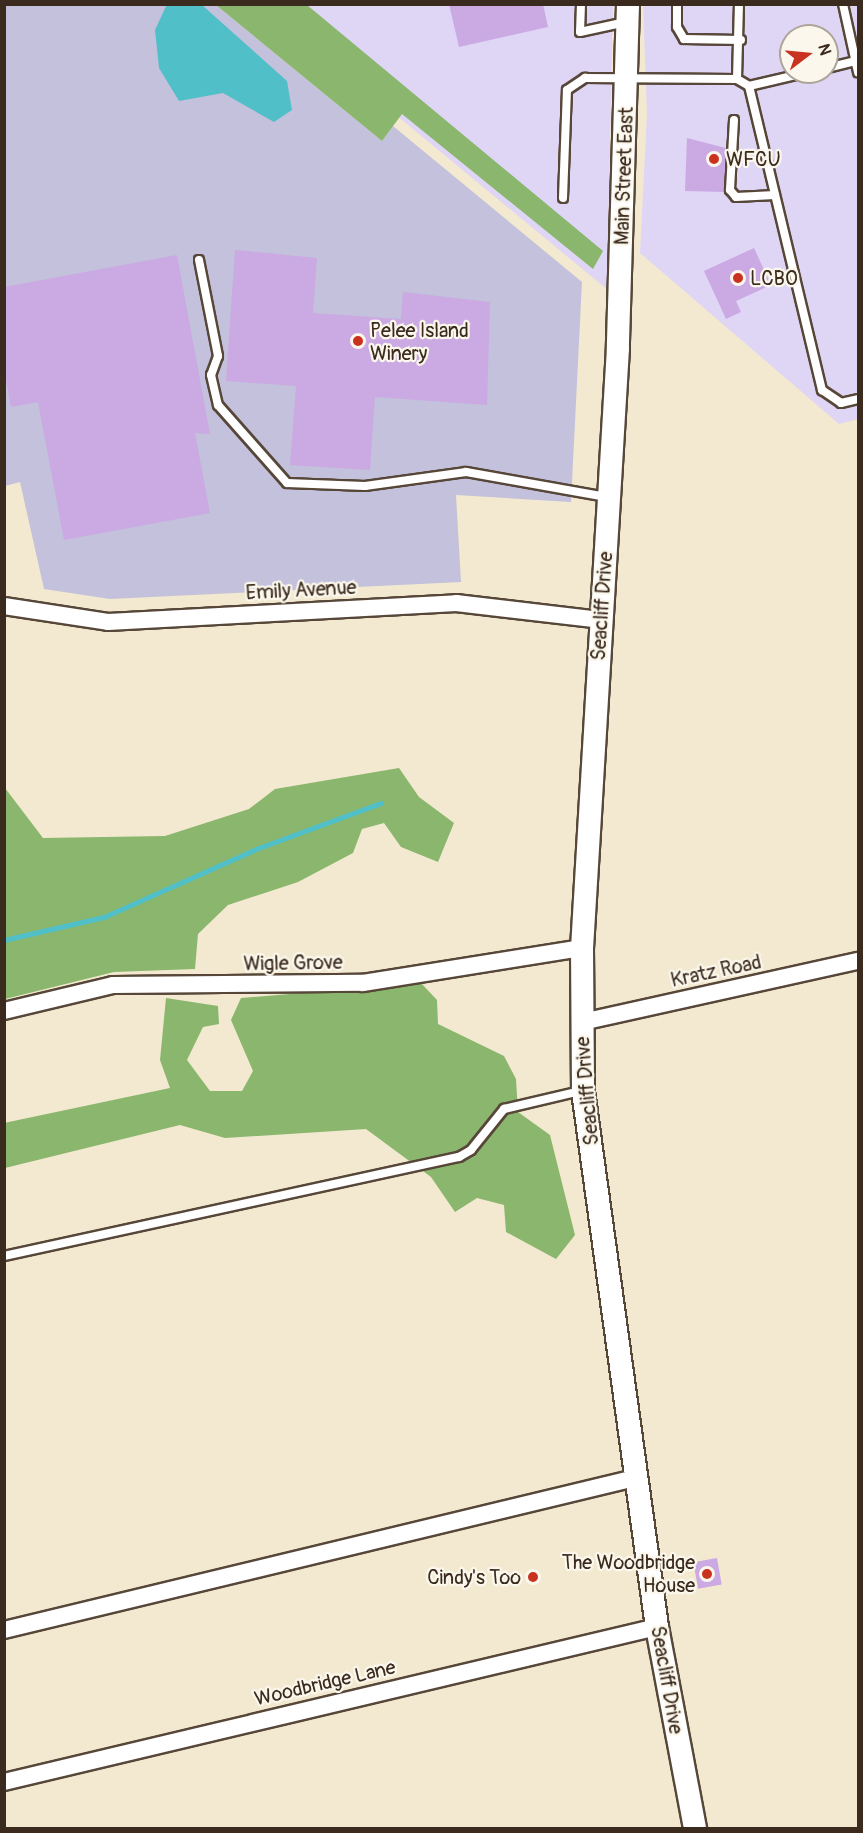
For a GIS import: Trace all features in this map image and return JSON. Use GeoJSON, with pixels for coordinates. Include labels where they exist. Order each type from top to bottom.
{"type":"FeatureCollection","features":[{"type":"Feature","properties":{"kind":"main road","name":"Main Street East"},"geometry":{"type":"LineString","coordinates":[[618,348],[628,13]]}},
{"type":"Feature","properties":{"kind":"main road","name":"Seacliff Drive"},"geometry":{"type":"LineString","coordinates":[[618,348],[582,948],[583,1090],[657,1627],[695,1828]]}},
{"type":"Feature","properties":{"kind":"street","name":"Emily Avenue"},"geometry":{"type":"LineString","coordinates":[[4,606],[108,622],[456,603],[600,620]]}},
{"type":"Feature","properties":{"kind":"street","name":"Wigle Grove"},"geometry":{"type":"LineString","coordinates":[[4,1011],[113,986],[363,983],[582,948]]}},
{"type":"Feature","properties":{"kind":"street","name":"Kratz Road"},"geometry":{"type":"LineString","coordinates":[[582,1022],[858,961]]}},
{"type":"Feature","properties":{"kind":"street"},"geometry":{"type":"LineString","coordinates":[[4,1630],[636,1478]]}},
{"type":"Feature","properties":{"kind":"street","name":"Woodbridge Lane"},"geometry":{"type":"LineString","coordinates":[[7,1783],[657,1627]]}},
{"type":"Feature","properties":{"kind":"lane"},"geometry":{"type":"LineString","coordinates":[[581,4],[580,32],[628,13]]}},
{"type":"Feature","properties":{"kind":"lane"},"geometry":{"type":"LineString","coordinates":[[677,4],[677,27],[684,39],[741,40]]}},
{"type":"Feature","properties":{"kind":"lane"},"geometry":{"type":"LineString","coordinates":[[737,79],[741,40],[740,4]]}},
{"type":"Feature","properties":{"kind":"lane"},"geometry":{"type":"LineString","coordinates":[[843,4],[858,72]]}},
{"type":"Feature","properties":{"kind":"lane"},"geometry":{"type":"LineString","coordinates":[[839,65],[857,61]]}},
{"type":"Feature","properties":{"kind":"lane"},"geometry":{"type":"LineString","coordinates":[[563,198],[567,90],[585,78],[737,79],[749,86],[779,79]]}},
{"type":"Feature","properties":{"kind":"lane"},"geometry":{"type":"LineString","coordinates":[[749,86],[822,390],[841,403],[858,399]]}},
{"type":"Feature","properties":{"kind":"lane"},"geometry":{"type":"LineString","coordinates":[[734,120],[730,190],[736,197],[775,195]]}},
{"type":"Feature","properties":{"kind":"lane"},"geometry":{"type":"LineString","coordinates":[[199,260],[218,356],[211,375],[218,405],[287,483],[365,486],[466,472],[610,497]]}},
{"type":"Feature","properties":{"kind":"lane"},"geometry":{"type":"LineString","coordinates":[[4,1257],[459,1157],[504,1109],[583,1090]]}},
{"type":"Feature","properties":{"kind":"shaded area"},"geometry":{"type":"Polygon","coordinates":[[[5,5],[216,5],[382,141],[393,126],[582,282],[571,502],[456,495],[461,582],[110,599],[44,589],[20,482],[5,486],[5,5]]]}},
{"type":"Feature","properties":{"kind":"shaded area"},"geometry":{"type":"Polygon","coordinates":[[[263,5],[613,5],[607,289],[592,277],[263,5]]]}},
{"type":"Feature","properties":{"kind":"shaded area"},"geometry":{"type":"Polygon","coordinates":[[[643,5],[858,5],[858,419],[839,424],[640,253],[647,113],[643,5]]]}},
{"type":"Feature","properties":{"kind":"green space"},"geometry":{"type":"Polygon","coordinates":[[[216,5],[307,5],[603,251],[593,269],[402,114],[382,141],[216,5]]]}},
{"type":"Feature","properties":{"kind":"green space"},"geometry":{"type":"Polygon","coordinates":[[[399,768],[419,797],[454,823],[438,862],[401,847],[384,823],[362,829],[353,853],[298,882],[228,905],[198,934],[195,969],[114,972],[5,999],[5,788],[43,838],[165,836],[249,809],[275,789],[399,768]]]}},
{"type":"Feature","properties":{"kind":"green space"},"geometry":{"type":"Polygon","coordinates":[[[421,983],[437,1000],[438,1024],[504,1056],[516,1079],[518,1112],[550,1135],[575,1235],[556,1259],[506,1232],[504,1205],[477,1198],[455,1212],[431,1177],[366,1129],[225,1138],[180,1125],[5,1168],[4,1123],[170,1088],[160,1060],[166,998],[218,1006],[219,1024],[203,1027],[187,1060],[210,1091],[242,1091],[253,1071],[231,1020],[241,998],[421,983]]]}},
{"type":"Feature","properties":{"kind":"water"},"geometry":{"type":"Polygon","coordinates":[[[167,4],[202,5],[287,81],[292,110],[274,122],[223,93],[179,101],[159,68],[155,30],[167,4]]]}},
{"type":"Feature","properties":{"kind":"building"},"geometry":{"type":"Polygon","coordinates":[[[449,4],[543,4],[548,27],[459,47],[449,4]]]}},
{"type":"Feature","properties":{"kind":"building","name":"WFCU"},"geometry":{"type":"Polygon","coordinates":[[[687,138],[741,152],[741,167],[726,166],[725,192],[685,191],[687,138]]]}},
{"type":"Feature","properties":{"kind":"building","name":"LCBO"},"geometry":{"type":"Polygon","coordinates":[[[754,248],[771,285],[736,301],[741,312],[726,319],[704,271],[754,248]]]}},
{"type":"Feature","properties":{"kind":"building","name":"Pelee Island Winery"},"geometry":{"type":"Polygon","coordinates":[[[235,250],[317,258],[313,313],[401,319],[403,292],[490,302],[487,405],[375,397],[370,470],[290,465],[296,386],[226,381],[235,250]]]}},
{"type":"Feature","properties":{"kind":"building"},"geometry":{"type":"Polygon","coordinates":[[[177,255],[210,434],[195,433],[210,513],[64,540],[38,402],[11,407],[4,369],[4,287],[177,255]]]}},
{"type":"Feature","properties":{"kind":"building","name":"The Woodbridge House"},"geometry":{"type":"Polygon","coordinates":[[[717,1558],[722,1585],[698,1589],[693,1562],[717,1558]]]}},
{"type":"Feature","properties":{"kind":"waterway"},"geometry":{"type":"LineString","coordinates":[[4,940],[104,917],[256,849],[381,803]]}},
{"type":"Feature","properties":{"kind":"place","name":"WFCU"},"geometry":{"type":"Point","coordinates":[714,159]}},
{"type":"Feature","properties":{"kind":"place","name":"LCBO"},"geometry":{"type":"Point","coordinates":[738,278]}},
{"type":"Feature","properties":{"kind":"place","name":"Pelee Island Winery"},"geometry":{"type":"Point","coordinates":[358,341]}},
{"type":"Feature","properties":{"kind":"place","name":"The Woodbridge House"},"geometry":{"type":"Point","coordinates":[707,1574]}},
{"type":"Feature","properties":{"kind":"place","name":"Cindy's Too"},"geometry":{"type":"Point","coordinates":[533,1577]}}]}
